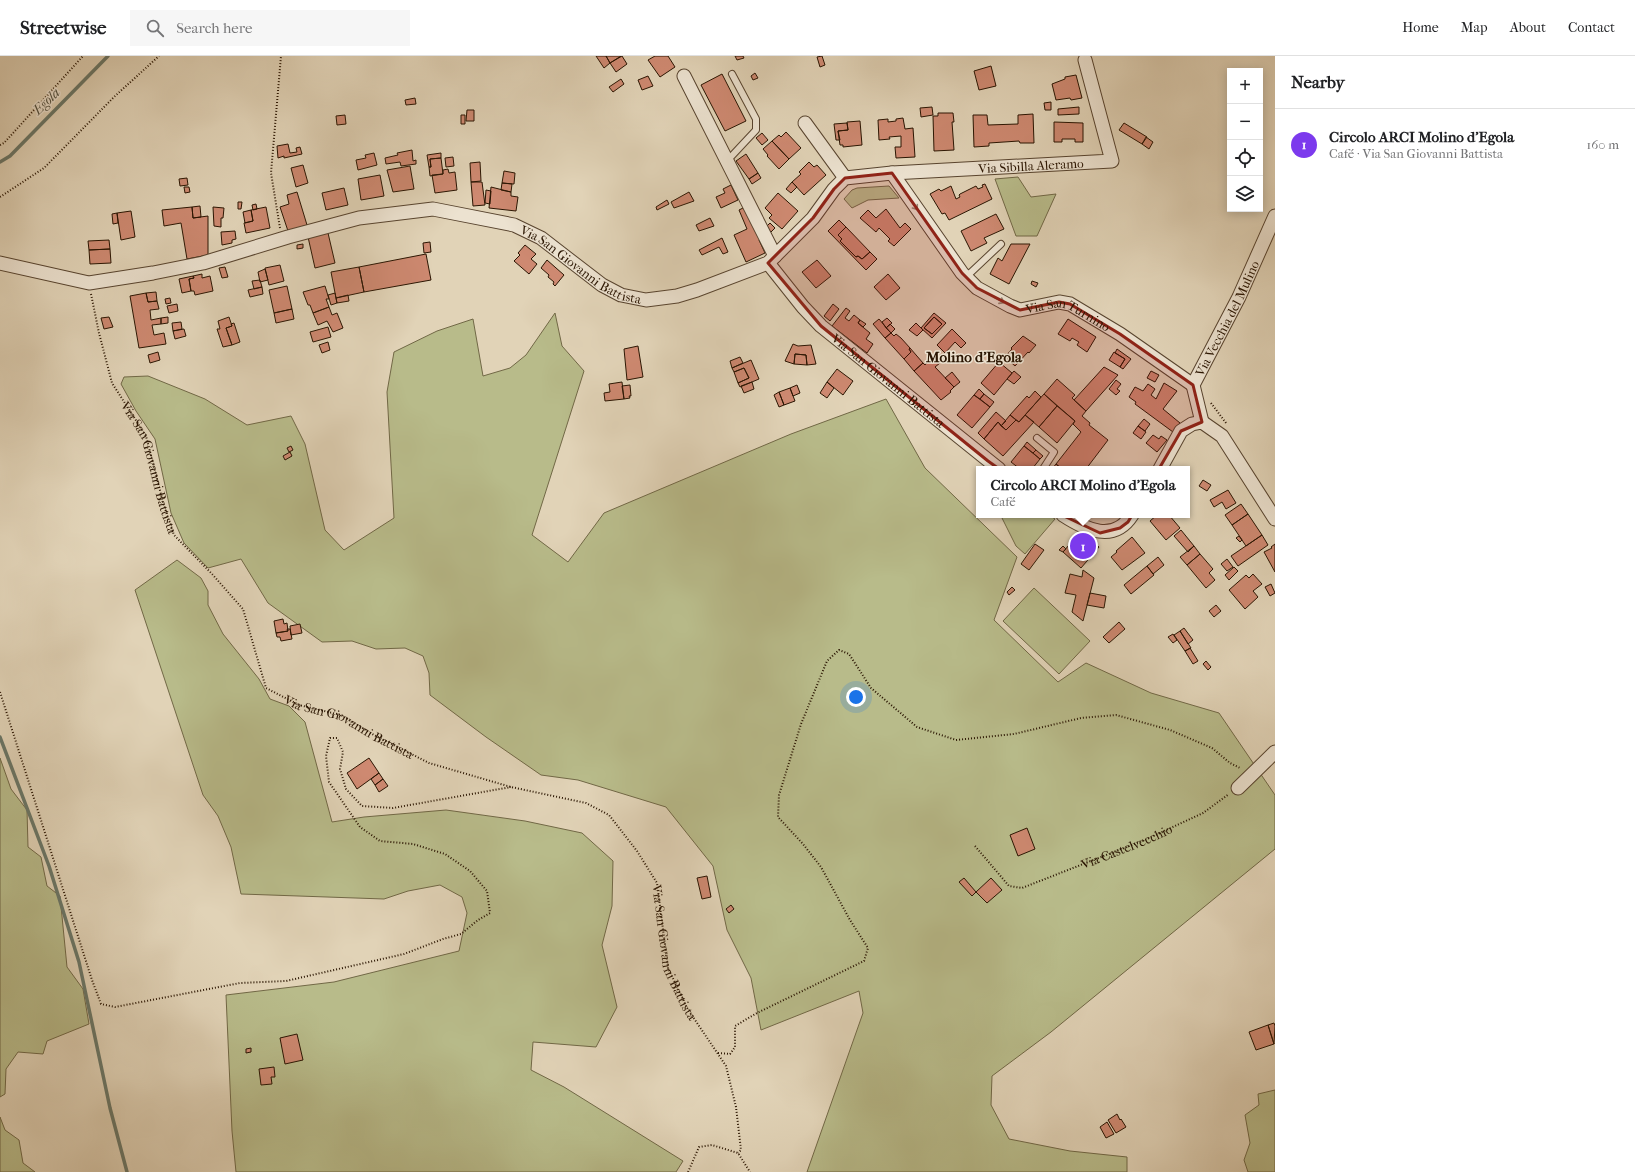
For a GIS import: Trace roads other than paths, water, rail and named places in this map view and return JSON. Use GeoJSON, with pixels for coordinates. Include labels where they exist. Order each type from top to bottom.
{"type":"FeatureCollection","features":[{"type":"Feature","properties":{"kind":"street","name":"Via Sibilla Aleramo"},"geometry":{"type":"LineString","coordinates":[[845,178],[892,172],[1112,161],[1085,60]]}},
{"type":"Feature","properties":{"kind":"street","name":"Via San Giovanni Battista"},"geometry":{"type":"LineString","coordinates":[[684,76],[727,160],[772,259],[803,307],[821,326],[995,466]]}},
{"type":"Feature","properties":{"kind":"street"},"geometry":{"type":"LineString","coordinates":[[772,259],[813,218],[834,189],[845,178],[805,123]]}},
{"type":"Feature","properties":{"kind":"street","name":"Via San Turnino"},"geometry":{"type":"LineString","coordinates":[[892,172],[962,273],[977,288],[1020,310],[1059,302],[1070,304],[1121,335],[1193,385]]}},
{"type":"Feature","properties":{"kind":"street","name":"Via San Giovanni Battista"},"geometry":{"type":"LineString","coordinates":[[0,263],[89,283],[153,273],[202,263],[359,218],[433,209],[514,225],[541,238],[602,285],[621,295],[646,300],[677,296],[697,290],[772,259]]}},
{"type":"Feature","properties":{"kind":"street","name":"Via Vecchia del Mulino"},"geometry":{"type":"LineString","coordinates":[[1202,422],[1193,385],[1239,297],[1275,216]]}},
{"type":"Feature","properties":{"kind":"street"},"geometry":{"type":"LineString","coordinates":[[1162,466],[1182,431],[1192,424],[1202,422],[1222,436],[1275,519]]}},
{"type":"Feature","properties":{"kind":"street"},"geometry":{"type":"LineString","coordinates":[[1069,518],[1100,532],[1109,532],[1120,528],[1128,522],[1130,518]]}},
{"type":"Feature","properties":{"kind":"street"},"geometry":{"type":"LineString","coordinates":[[1238,788],[1275,752]]}},
{"type":"Feature","properties":{"kind":"lane"},"geometry":{"type":"LineString","coordinates":[[727,160],[756,130],[757,126],[756,119],[732,74]]}},
{"type":"Feature","properties":{"kind":"lane"},"geometry":{"type":"LineString","coordinates":[[966,277],[1001,244]]}},
{"type":"Feature","properties":{"kind":"lane"},"geometry":{"type":"LineString","coordinates":[[1037,438],[1054,452],[1044,466]]}},
{"type":"Feature","properties":{"kind":"waterway","name":"Egola"},"geometry":{"type":"LineString","coordinates":[[0,162],[10,156],[108,56]]}},
{"type":"Feature","properties":{"kind":"waterway"},"geometry":{"type":"LineString","coordinates":[[0,737],[49,866],[79,962],[110,1108],[127,1172]]}},
{"type":"Feature","properties":{"kind":"place","name":"Circolo ARCI Molino d'Egola"},"geometry":{"type":"Point","coordinates":[1083,546]}},
{"type":"Feature","properties":{"kind":"district","name":"Molino d'Egola"},"geometry":{"type":"Point","coordinates":[974,357]}}]}
